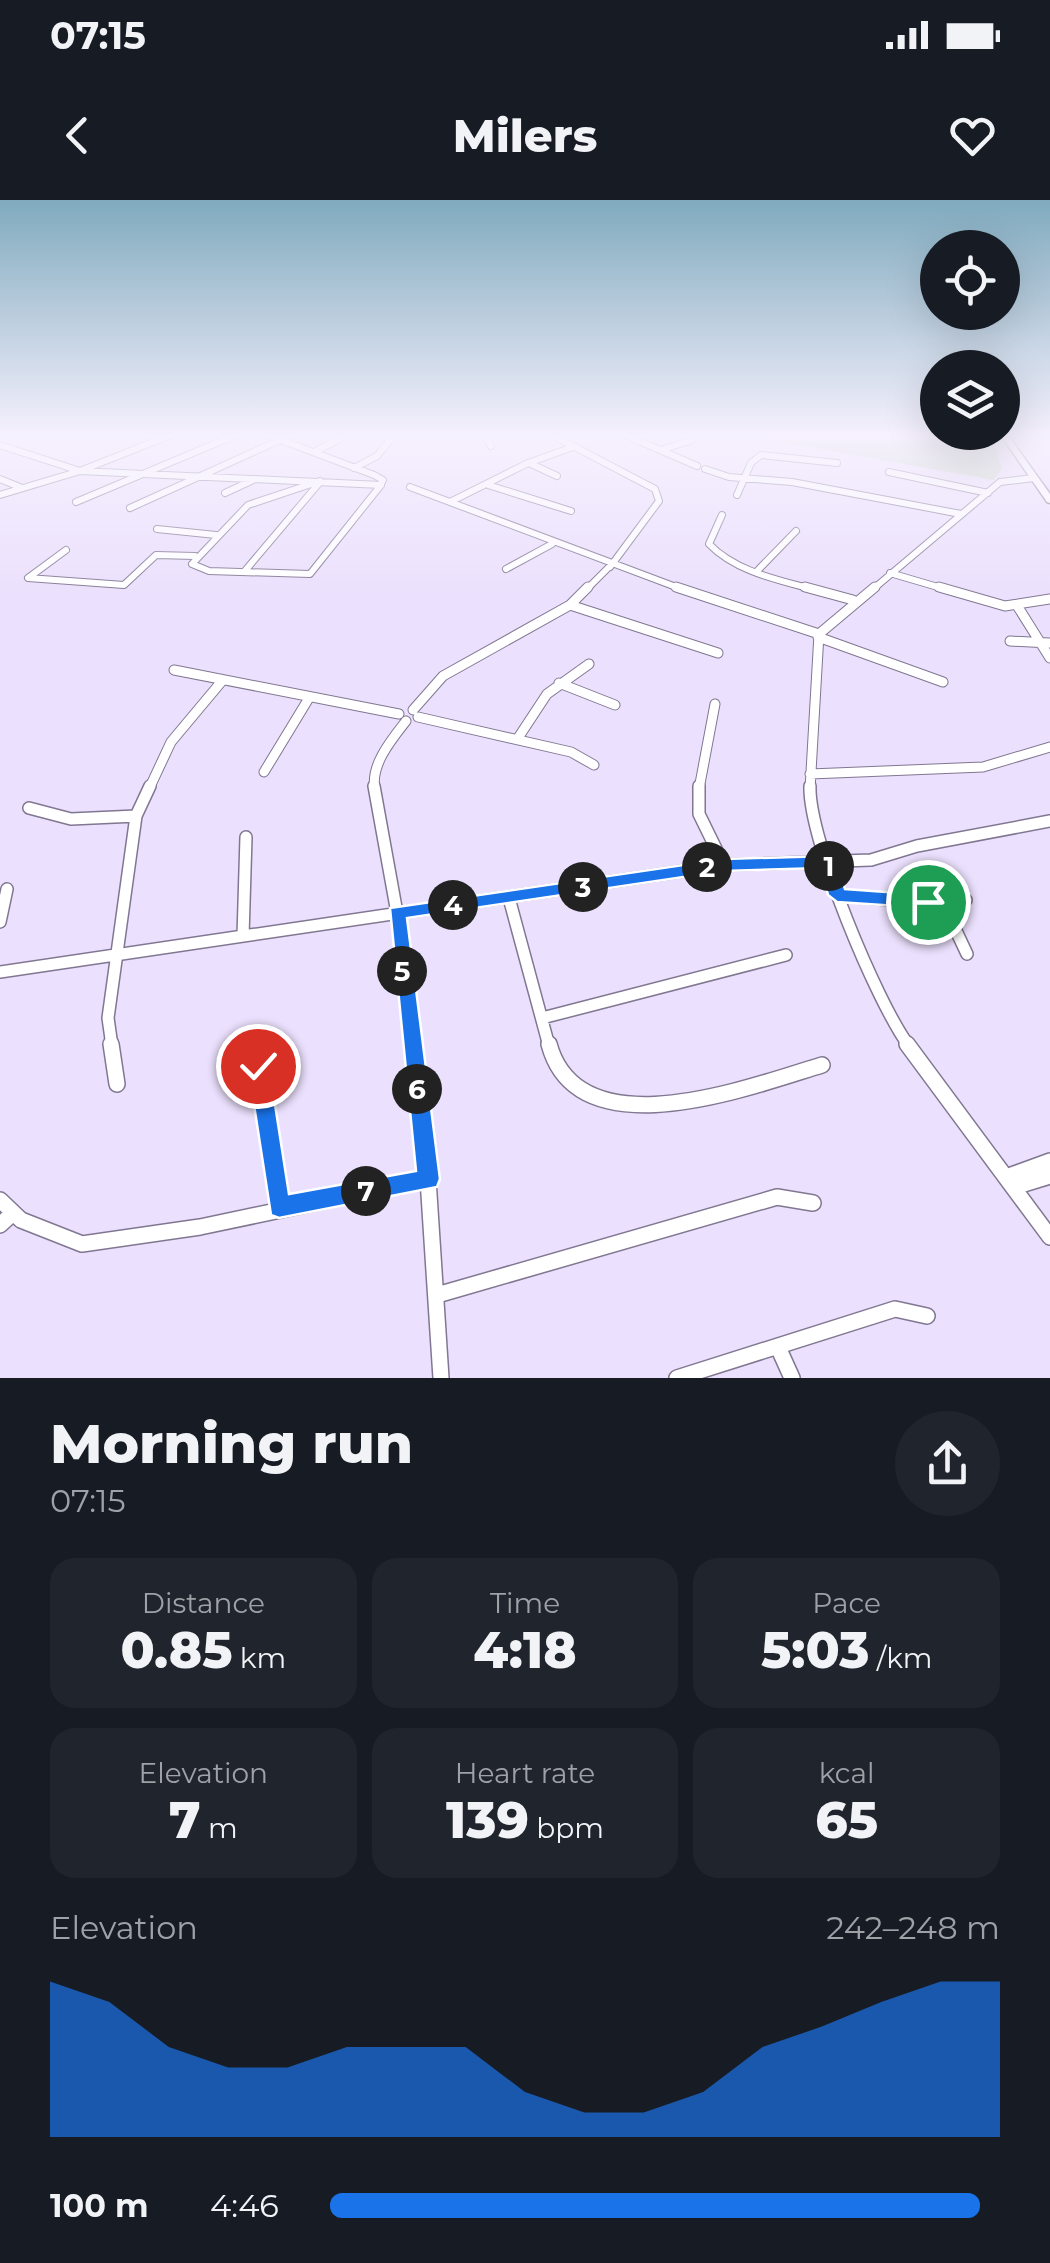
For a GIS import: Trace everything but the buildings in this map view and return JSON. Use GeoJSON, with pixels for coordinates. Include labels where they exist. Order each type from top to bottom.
{"type":"FeatureCollection","features":[{"type":"Feature","properties":{"kind":"street"},"geometry":{"type":"LineString","coordinates":[[76,502],[107,489]]}},
{"type":"Feature","properties":{"kind":"street"},"geometry":{"type":"LineString","coordinates":[[130,508],[170,489]]}},
{"type":"Feature","properties":{"kind":"street"},"geometry":{"type":"LineString","coordinates":[[225,493],[233,489]]}},
{"type":"Feature","properties":{"kind":"street"},"geometry":{"type":"LineString","coordinates":[[194,560],[248,505],[296,489]]}},
{"type":"Feature","properties":{"kind":"street"},"geometry":{"type":"LineString","coordinates":[[244,572],[313,489]]}},
{"type":"Feature","properties":{"kind":"street"},"geometry":{"type":"LineString","coordinates":[[66,550],[28,578],[124,586],[156,555],[194,560],[209,571],[310,574],[377,489]]}},
{"type":"Feature","properties":{"kind":"street"},"geometry":{"type":"LineString","coordinates":[[416,489],[610,567],[943,682]]}},
{"type":"Feature","properties":{"kind":"street"},"geometry":{"type":"LineString","coordinates":[[452,502],[480,489]]}},
{"type":"Feature","properties":{"kind":"street"},"geometry":{"type":"LineString","coordinates":[[501,489],[571,511]]}},
{"type":"Feature","properties":{"kind":"street"},"geometry":{"type":"LineString","coordinates":[[440,1378],[428,1179],[397,913],[373,780],[387,745],[443,676],[570,605],[594,584],[659,501],[654,489]]}},
{"type":"Feature","properties":{"kind":"street"},"geometry":{"type":"LineString","coordinates":[[737,495],[740,489]]}},
{"type":"Feature","properties":{"kind":"street"},"geometry":{"type":"LineString","coordinates":[[829,489],[962,514]]}},
{"type":"Feature","properties":{"kind":"street"},"geometry":{"type":"LineString","coordinates":[[973,489],[988,492]]}},
{"type":"Feature","properties":{"kind":"street"},"geometry":{"type":"LineString","coordinates":[[992,489],[853,600],[818,636],[810,795],[837,895],[894,1026],[1050,1236]]}},
{"type":"Feature","properties":{"kind":"street"},"geometry":{"type":"LineString","coordinates":[[722,515],[709,544],[712,551],[853,600]]}},
{"type":"Feature","properties":{"kind":"street"},"geometry":{"type":"LineString","coordinates":[[157,529],[216,535]]}},
{"type":"Feature","properties":{"kind":"street"},"geometry":{"type":"LineString","coordinates":[[758,570],[796,531]]}},
{"type":"Feature","properties":{"kind":"street"},"geometry":{"type":"LineString","coordinates":[[506,569],[552,544]]}},
{"type":"Feature","properties":{"kind":"street"},"geometry":{"type":"LineString","coordinates":[[890,573],[966,597],[1018,607],[1050,599]]}},
{"type":"Feature","properties":{"kind":"street"},"geometry":{"type":"LineString","coordinates":[[570,605],[718,652]]}},
{"type":"Feature","properties":{"kind":"street"},"geometry":{"type":"LineString","coordinates":[[1018,607],[1050,658]]}},
{"type":"Feature","properties":{"kind":"street"},"geometry":{"type":"LineString","coordinates":[[1010,641],[1050,642]]}},
{"type":"Feature","properties":{"kind":"street"},"geometry":{"type":"LineString","coordinates":[[518,738],[536,706],[559,683],[589,664]]}},
{"type":"Feature","properties":{"kind":"street"},"geometry":{"type":"LineString","coordinates":[[174,670],[518,738],[571,752],[594,764]]}},
{"type":"Feature","properties":{"kind":"street"},"geometry":{"type":"LineString","coordinates":[[117,1084],[108,1018],[136,816],[171,742],[222,681]]}},
{"type":"Feature","properties":{"kind":"street"},"geometry":{"type":"LineString","coordinates":[[559,683],[615,706]]}},
{"type":"Feature","properties":{"kind":"street"},"geometry":{"type":"LineString","coordinates":[[264,772],[310,698]]}},
{"type":"Feature","properties":{"kind":"street"},"geometry":{"type":"LineString","coordinates":[[715,704],[697,798],[699,814],[724,865]]}},
{"type":"Feature","properties":{"kind":"street"},"geometry":{"type":"LineString","coordinates":[[810,774],[983,767],[1050,747]]}},
{"type":"Feature","properties":{"kind":"street"},"geometry":{"type":"LineString","coordinates":[[29,808],[71,820],[136,816]]}},
{"type":"Feature","properties":{"kind":"street"},"geometry":{"type":"LineString","coordinates":[[0,972],[724,865],[871,860],[918,846],[1050,820]]}},
{"type":"Feature","properties":{"kind":"street"},"geometry":{"type":"LineString","coordinates":[[244,936],[246,837]]}},
{"type":"Feature","properties":{"kind":"street"},"geometry":{"type":"LineString","coordinates":[[0,922],[7,889]]}},
{"type":"Feature","properties":{"kind":"street"},"geometry":{"type":"LineString","coordinates":[[837,895],[966,900]]}},
{"type":"Feature","properties":{"kind":"street"},"geometry":{"type":"LineString","coordinates":[[510,898],[552,1060],[567,1080],[611,1103],[654,1108],[822,1064]]}},
{"type":"Feature","properties":{"kind":"street"},"geometry":{"type":"LineString","coordinates":[[942,901],[967,954]]}},
{"type":"Feature","properties":{"kind":"street"},"geometry":{"type":"LineString","coordinates":[[542,1018],[786,955]]}},
{"type":"Feature","properties":{"kind":"street"},"geometry":{"type":"LineString","coordinates":[[262,1043],[258,1066],[279,1207]]}},
{"type":"Feature","properties":{"kind":"street"},"geometry":{"type":"LineString","coordinates":[[1010,1182],[1050,1161]]}},
{"type":"Feature","properties":{"kind":"street"},"geometry":{"type":"LineString","coordinates":[[1010,1182],[1050,1176]]}},
{"type":"Feature","properties":{"kind":"street"},"geometry":{"type":"LineString","coordinates":[[0,1200],[21,1220],[82,1244],[200,1227],[279,1207],[428,1179]]}},
{"type":"Feature","properties":{"kind":"street"},"geometry":{"type":"LineString","coordinates":[[437,1295],[777,1197],[813,1204]]}},
{"type":"Feature","properties":{"kind":"street"},"geometry":{"type":"LineString","coordinates":[[0,1225],[14,1213]]}},
{"type":"Feature","properties":{"kind":"street"},"geometry":{"type":"LineString","coordinates":[[677,1378],[896,1309],[927,1316]]}},
{"type":"Feature","properties":{"kind":"street"},"geometry":{"type":"LineString","coordinates":[[778,1347],[792,1378]]}},
{"type":"Feature","properties":{"kind":"route"},"geometry":{"type":"LineString","coordinates":[[258,1066],[279,1207],[428,1179],[397,913],[724,865],[828,862],[837,895],[928,902]]}}]}
